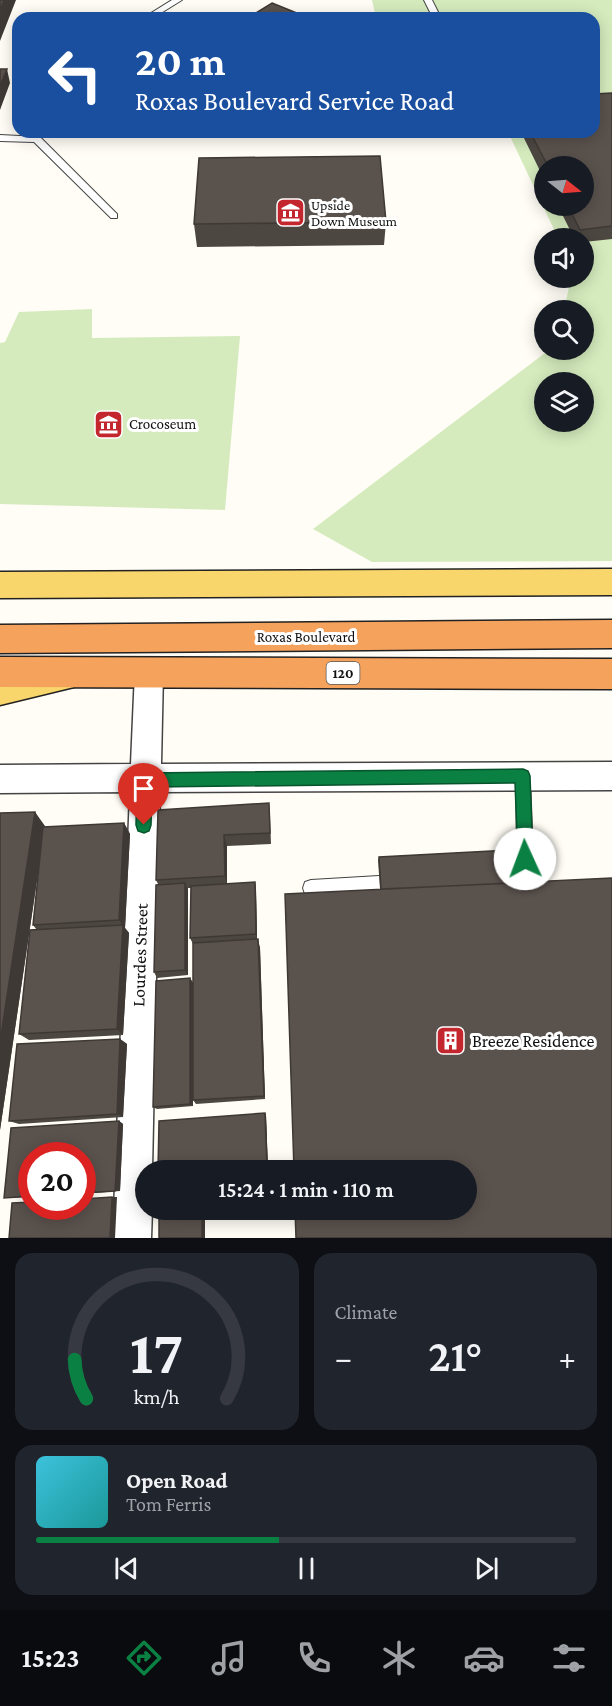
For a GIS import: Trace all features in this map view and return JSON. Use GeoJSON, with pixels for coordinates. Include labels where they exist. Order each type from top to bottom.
{"type":"FeatureCollection","features":[{"type":"Feature","properties":{"kind":"highway","name":"Roxas Boulevard"},"geometry":{"type":"LineString","coordinates":[[0,639],[612,634]]}},
{"type":"Feature","properties":{"kind":"highway","name":"120"},"geometry":{"type":"LineString","coordinates":[[0,672],[612,674]]}},
{"type":"Feature","properties":{"kind":"main road"},"geometry":{"type":"LineString","coordinates":[[0,585],[612,582]]}},
{"type":"Feature","properties":{"kind":"main road"},"geometry":{"type":"LineString","coordinates":[[0,690],[38,683],[73,673]]}},
{"type":"Feature","properties":{"kind":"street","name":"Lourdes Street"},"geometry":{"type":"LineString","coordinates":[[132,1238],[149,672]]}},
{"type":"Feature","properties":{"kind":"street"},"geometry":{"type":"LineString","coordinates":[[0,780],[523,776],[611,781]]}},
{"type":"Feature","properties":{"kind":"lane"},"geometry":{"type":"LineString","coordinates":[[157,12],[178,0]]}},
{"type":"Feature","properties":{"kind":"lane"},"geometry":{"type":"LineString","coordinates":[[40,138],[114,216]]}},
{"type":"Feature","properties":{"kind":"lane"},"geometry":{"type":"LineString","coordinates":[[512,878],[521,871],[525,859],[523,776]]}},
{"type":"Feature","properties":{"kind":"lane"},"geometry":{"type":"LineString","coordinates":[[310,888],[380,884]]}},
{"type":"Feature","properties":{"kind":"green space"},"geometry":{"type":"Polygon","coordinates":[[[372,0],[612,0],[612,561],[372,562],[313,529],[536,360],[594,360],[594,300],[566,300],[569,288],[594,288],[594,228],[553,228],[548,216],[594,216],[594,156],[534,156],[534,187],[511,138],[600,138],[600,12],[375,12],[372,0]]]}},
{"type":"Feature","properties":{"kind":"green space"},"geometry":{"type":"Polygon","coordinates":[[[92,309],[92,338],[240,336],[225,510],[0,504],[0,343],[5,342],[19,312],[92,309]]]}},
{"type":"Feature","properties":{"kind":"building"},"geometry":{"type":"Polygon","coordinates":[[[272,3],[294,12],[258,12],[272,3]]]}},
{"type":"Feature","properties":{"kind":"building"},"geometry":{"type":"Polygon","coordinates":[[[0,69],[7,69],[0,86],[0,69]]]}},
{"type":"Feature","properties":{"kind":"building"},"geometry":{"type":"Polygon","coordinates":[[[612,93],[612,226],[579,228],[573,216],[594,216],[594,156],[543,156],[533,138],[600,138],[600,94],[612,93]]]}},
{"type":"Feature","properties":{"kind":"building","name":"Upside Down Museum"},"geometry":{"type":"Polygon","coordinates":[[[380,156],[386,222],[194,224],[199,158],[380,156]]]}},
{"type":"Feature","properties":{"kind":"building"},"geometry":{"type":"Polygon","coordinates":[[[269,803],[270,833],[224,835],[225,876],[156,880],[158,810],[269,803]]]}},
{"type":"Feature","properties":{"kind":"building"},"geometry":{"type":"Polygon","coordinates":[[[35,812],[0,1042],[0,813],[35,812]]]}},
{"type":"Feature","properties":{"kind":"building"},"geometry":{"type":"Polygon","coordinates":[[[124,823],[119,920],[33,925],[43,827],[124,823]]]}},
{"type":"Feature","properties":{"kind":"building"},"geometry":{"type":"Polygon","coordinates":[[[510,850],[515,883],[381,889],[379,857],[510,850]]]}},
{"type":"Feature","properties":{"kind":"building","name":"Breeze Residence"},"geometry":{"type":"Polygon","coordinates":[[[612,878],[612,1238],[296,1238],[295,1220],[477,1220],[477,1160],[294,1160],[285,894],[612,878]]]}},
{"type":"Feature","properties":{"kind":"building"},"geometry":{"type":"Polygon","coordinates":[[[255,882],[256,934],[190,938],[191,886],[255,882]]]}},
{"type":"Feature","properties":{"kind":"building"},"geometry":{"type":"Polygon","coordinates":[[[185,883],[185,970],[154,972],[156,885],[185,883]]]}},
{"type":"Feature","properties":{"kind":"building"},"geometry":{"type":"Polygon","coordinates":[[[123,925],[117,1029],[19,1034],[30,930],[123,925]]]}},
{"type":"Feature","properties":{"kind":"building"},"geometry":{"type":"Polygon","coordinates":[[[258,939],[264,1096],[193,1100],[193,943],[258,939]]]}},
{"type":"Feature","properties":{"kind":"building"},"geometry":{"type":"Polygon","coordinates":[[[190,978],[190,1104],[153,1107],[156,981],[190,978]]]}},
{"type":"Feature","properties":{"kind":"building"},"geometry":{"type":"Polygon","coordinates":[[[120,1039],[117,1114],[9,1121],[17,1044],[120,1039]]]}},
{"type":"Feature","properties":{"kind":"building"},"geometry":{"type":"Polygon","coordinates":[[[265,1113],[267,1160],[158,1160],[159,1121],[265,1113]]]}},
{"type":"Feature","properties":{"kind":"building"},"geometry":{"type":"Polygon","coordinates":[[[119,1121],[115,1191],[96,1192],[96,1142],[18,1142],[18,1197],[4,1198],[11,1128],[119,1121]]]}},
{"type":"Feature","properties":{"kind":"building"},"geometry":{"type":"Polygon","coordinates":[[[112,1197],[110,1238],[9,1238],[12,1203],[18,1203],[18,1220],[96,1220],[96,1198],[112,1197]]]}},
{"type":"Feature","properties":{"kind":"building"},"geometry":{"type":"Polygon","coordinates":[[[159,1220],[202,1220],[202,1238],[159,1238],[159,1220]]]}},
{"type":"Feature","properties":{"kind":"place","name":"Upside Down Museum"},"geometry":{"type":"Point","coordinates":[290,213]}},
{"type":"Feature","properties":{"kind":"place","name":"Crocoseum"},"geometry":{"type":"Point","coordinates":[108,424]}},
{"type":"Feature","properties":{"kind":"place","name":"Breeze Residence"},"geometry":{"type":"Point","coordinates":[451,1041]}},
{"type":"Feature","properties":{"kind":"route"},"geometry":{"type":"LineString","coordinates":[[144,825],[145,780],[523,776],[525,859]]}}]}
